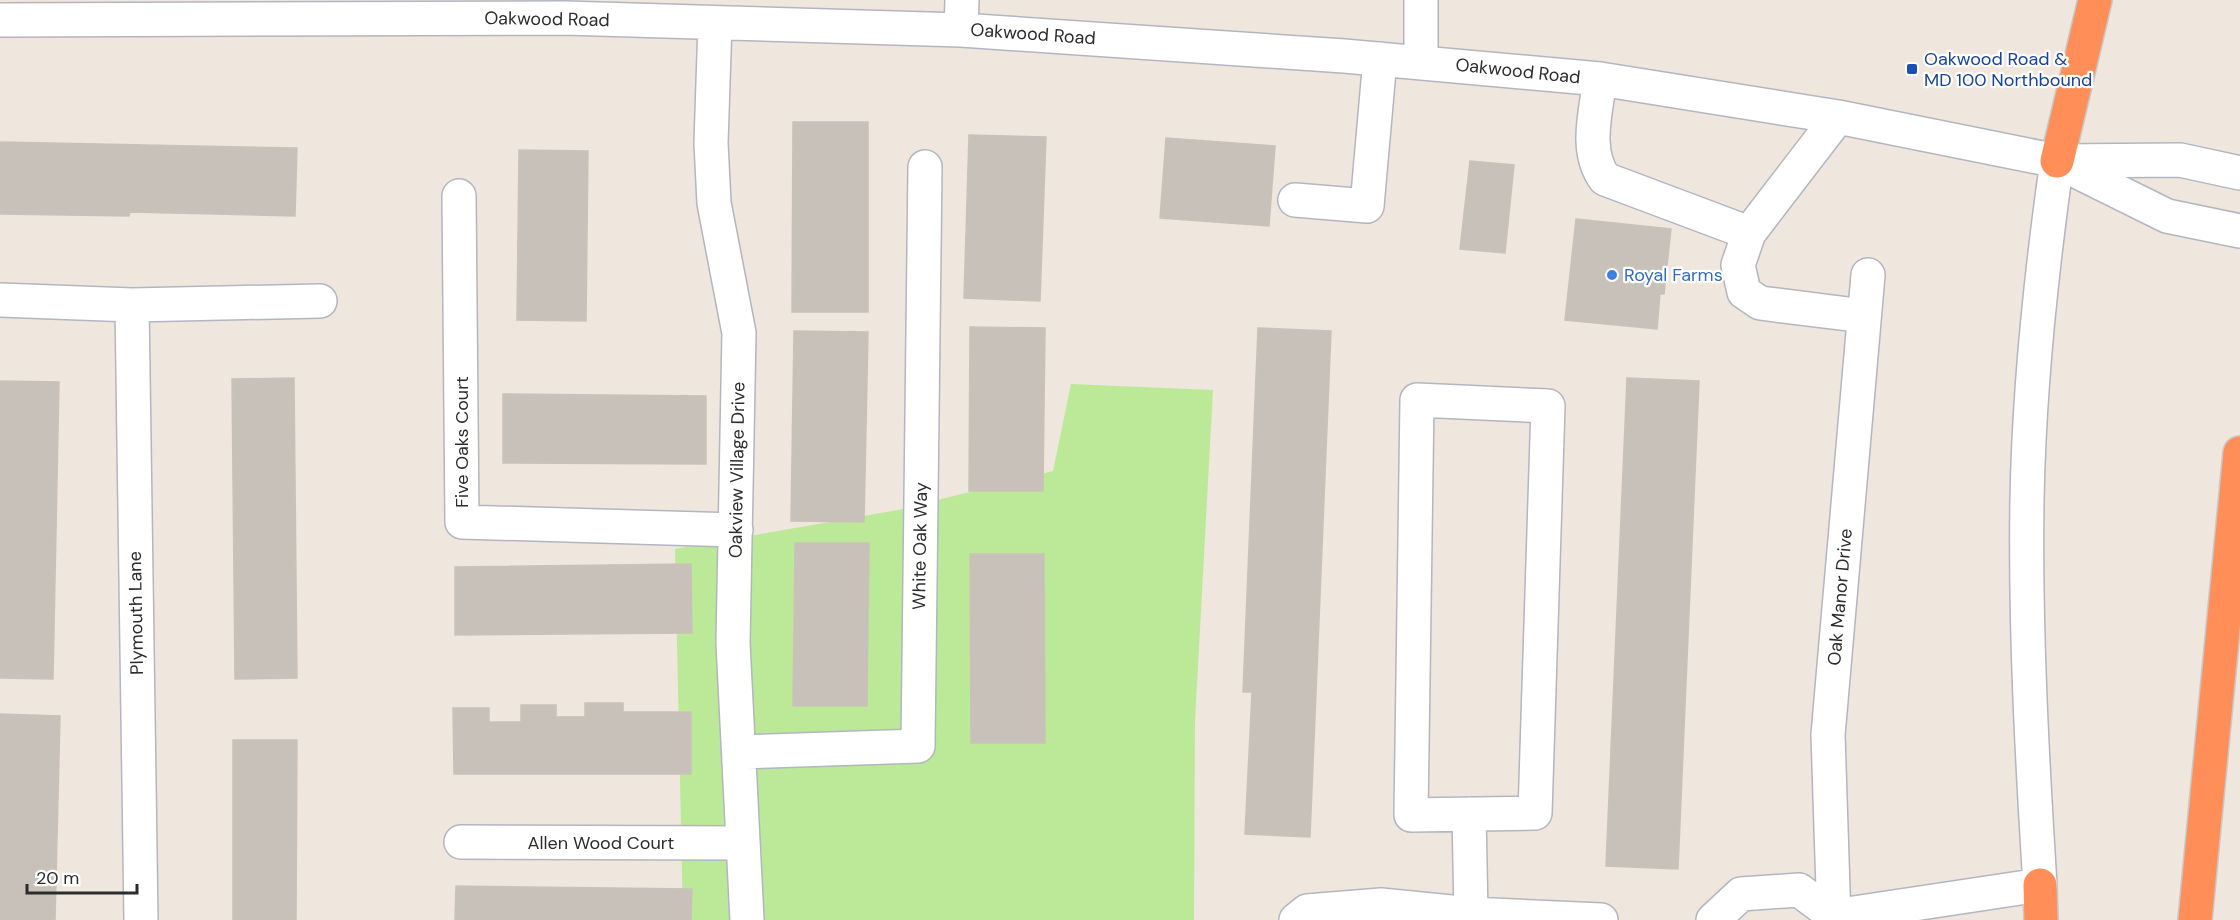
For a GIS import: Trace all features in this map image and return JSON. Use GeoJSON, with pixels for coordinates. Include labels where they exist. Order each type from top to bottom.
{"type":"FeatureCollection","features":[{"type":"Feature","properties":{"kind":"highway"},"geometry":{"type":"LineString","coordinates":[[2057,161],[2096,0]]}},
{"type":"Feature","properties":{"kind":"highway"},"geometry":{"type":"LineString","coordinates":[[2195,920],[2240,453]]}},
{"type":"Feature","properties":{"kind":"highway"},"geometry":{"type":"LineString","coordinates":[[2040,885],[2041,920]]}},
{"type":"Feature","properties":{"kind":"street"},"geometry":{"type":"LineString","coordinates":[[1420,0],[1421,61]]}},
{"type":"Feature","properties":{"kind":"street","name":"Oakwood Road"},"geometry":{"type":"LineString","coordinates":[[0,20],[288,10],[676,11],[715,23],[961,15],[1380,59],[1600,79],[1838,117],[2057,161],[2180,160],[2240,172]]}},
{"type":"Feature","properties":{"kind":"street","name":"Oakview Village Drive"},"geometry":{"type":"LineString","coordinates":[[715,23],[711,143],[714,203],[739,333],[733,643],[747,920]]}},
{"type":"Feature","properties":{"kind":"street"},"geometry":{"type":"LineString","coordinates":[[1295,200],[1367,206],[1380,59]]}},
{"type":"Feature","properties":{"kind":"street"},"geometry":{"type":"LineString","coordinates":[[1600,79],[1592,151],[1596,166],[1605,178],[1749,233]]}},
{"type":"Feature","properties":{"kind":"street"},"geometry":{"type":"LineString","coordinates":[[1838,117],[1749,233],[1738,265],[1744,292],[1760,303],[1864,316]]}},
{"type":"Feature","properties":{"kind":"street"},"geometry":{"type":"LineString","coordinates":[[1713,920],[1741,894],[1799,890],[1832,919],[2040,885],[2028,686],[2027,499],[2038,299],[2057,161]]}},
{"type":"Feature","properties":{"kind":"street","name":"Oakwood Road"},"geometry":{"type":"LineString","coordinates":[[2057,161],[2168,216],[2240,231]]}},
{"type":"Feature","properties":{"kind":"street","name":"White Oak Way"},"geometry":{"type":"LineString","coordinates":[[739,752],[918,746],[925,167]]}},
{"type":"Feature","properties":{"kind":"street","name":"Five Oaks Court"},"geometry":{"type":"LineString","coordinates":[[459,196],[462,522],[736,530]]}},
{"type":"Feature","properties":{"kind":"street","name":"Oak Manor Drive"},"geometry":{"type":"LineString","coordinates":[[1832,919],[1828,735],[1868,275]]}},
{"type":"Feature","properties":{"kind":"street"},"geometry":{"type":"LineString","coordinates":[[0,300],[132,305],[320,301]]}},
{"type":"Feature","properties":{"kind":"street","name":"Plymouth Lane"},"geometry":{"type":"LineString","coordinates":[[132,305],[141,920]]}},
{"type":"Feature","properties":{"kind":"street"},"geometry":{"type":"LineString","coordinates":[[1418,400],[1548,406],[1535,813],[1469,814],[1411,815],[1418,400]]}},
{"type":"Feature","properties":{"kind":"street"},"geometry":{"type":"LineString","coordinates":[[1469,814],[1471,914]]}},
{"type":"Feature","properties":{"kind":"street","name":"Allen Wood Court"},"geometry":{"type":"LineString","coordinates":[[461,842],[742,843]]}},
{"type":"Feature","properties":{"kind":"street"},"geometry":{"type":"LineString","coordinates":[[1296,920],[1307,910],[1381,905],[1471,914],[1601,920]]}},
{"type":"Feature","properties":{"kind":"green space"},"geometry":{"type":"Polygon","coordinates":[[[1071,384],[1213,390],[1195,721],[1194,920],[683,920],[675,549],[898,510],[1053,471],[1071,384]]]}},
{"type":"Feature","properties":{"kind":"building"},"geometry":{"type":"Polygon","coordinates":[[[793,122],[868,122],[868,312],[792,312],[793,122]]]}},
{"type":"Feature","properties":{"kind":"building"},"geometry":{"type":"Polygon","coordinates":[[[969,135],[1046,137],[1040,301],[964,298],[969,135]]]}},
{"type":"Feature","properties":{"kind":"building"},"geometry":{"type":"Polygon","coordinates":[[[1166,138],[1275,146],[1269,226],[1160,218],[1166,138]]]}},
{"type":"Feature","properties":{"kind":"building"},"geometry":{"type":"Polygon","coordinates":[[[0,142],[297,148],[295,216],[130,212],[129,216],[0,214],[0,142]]]}},
{"type":"Feature","properties":{"kind":"building"},"geometry":{"type":"Polygon","coordinates":[[[519,150],[588,151],[586,321],[517,320],[519,150]]]}},
{"type":"Feature","properties":{"kind":"building"},"geometry":{"type":"Polygon","coordinates":[[[1470,161],[1514,165],[1505,253],[1460,249],[1470,161]]]}},
{"type":"Feature","properties":{"kind":"building"},"geometry":{"type":"Polygon","coordinates":[[[1576,219],[1671,229],[1664,294],[1660,294],[1657,329],[1565,320],[1576,219]]]}},
{"type":"Feature","properties":{"kind":"building"},"geometry":{"type":"Polygon","coordinates":[[[970,327],[1045,328],[1043,491],[969,491],[970,327]]]}},
{"type":"Feature","properties":{"kind":"building"},"geometry":{"type":"Polygon","coordinates":[[[1258,328],[1331,331],[1310,837],[1245,834],[1252,692],[1243,692],[1258,328]]]}},
{"type":"Feature","properties":{"kind":"building"},"geometry":{"type":"Polygon","coordinates":[[[794,331],[868,332],[864,522],[791,521],[794,331]]]}},
{"type":"Feature","properties":{"kind":"building"},"geometry":{"type":"Polygon","coordinates":[[[294,378],[297,678],[235,679],[232,379],[294,378]]]}},
{"type":"Feature","properties":{"kind":"building"},"geometry":{"type":"Polygon","coordinates":[[[1627,378],[1699,381],[1678,869],[1606,866],[1627,378]]]}},
{"type":"Feature","properties":{"kind":"building"},"geometry":{"type":"Polygon","coordinates":[[[0,381],[59,382],[53,679],[0,678],[0,381]]]}},
{"type":"Feature","properties":{"kind":"building"},"geometry":{"type":"Polygon","coordinates":[[[503,394],[706,396],[706,464],[503,463],[503,394]]]}},
{"type":"Feature","properties":{"kind":"building"},"geometry":{"type":"Polygon","coordinates":[[[795,543],[869,543],[867,706],[793,706],[795,543]]]}},
{"type":"Feature","properties":{"kind":"building"},"geometry":{"type":"Polygon","coordinates":[[[970,554],[1044,554],[1045,743],[971,743],[970,554]]]}},
{"type":"Feature","properties":{"kind":"building"},"geometry":{"type":"Polygon","coordinates":[[[691,564],[692,633],[455,635],[455,567],[691,564]]]}},
{"type":"Feature","properties":{"kind":"building"},"geometry":{"type":"Polygon","coordinates":[[[585,703],[623,703],[623,712],[691,712],[691,774],[454,774],[453,708],[489,708],[489,722],[521,722],[521,705],[556,705],[556,717],[585,717],[585,703]]]}},
{"type":"Feature","properties":{"kind":"building"},"geometry":{"type":"Polygon","coordinates":[[[0,714],[60,716],[55,920],[0,920],[0,714]]]}},
{"type":"Feature","properties":{"kind":"building"},"geometry":{"type":"Polygon","coordinates":[[[233,740],[297,740],[296,920],[233,920],[233,740]]]}},
{"type":"Feature","properties":{"kind":"building"},"geometry":{"type":"Polygon","coordinates":[[[456,886],[692,889],[691,920],[455,920],[456,886]]]}},
{"type":"Feature","properties":{"kind":"place","name":"Oakwood Road & MD 100 Northbound"},"geometry":{"type":"Point","coordinates":[1912,69]}},
{"type":"Feature","properties":{"kind":"place","name":"Royal Farms"},"geometry":{"type":"Point","coordinates":[1612,275]}}]}
